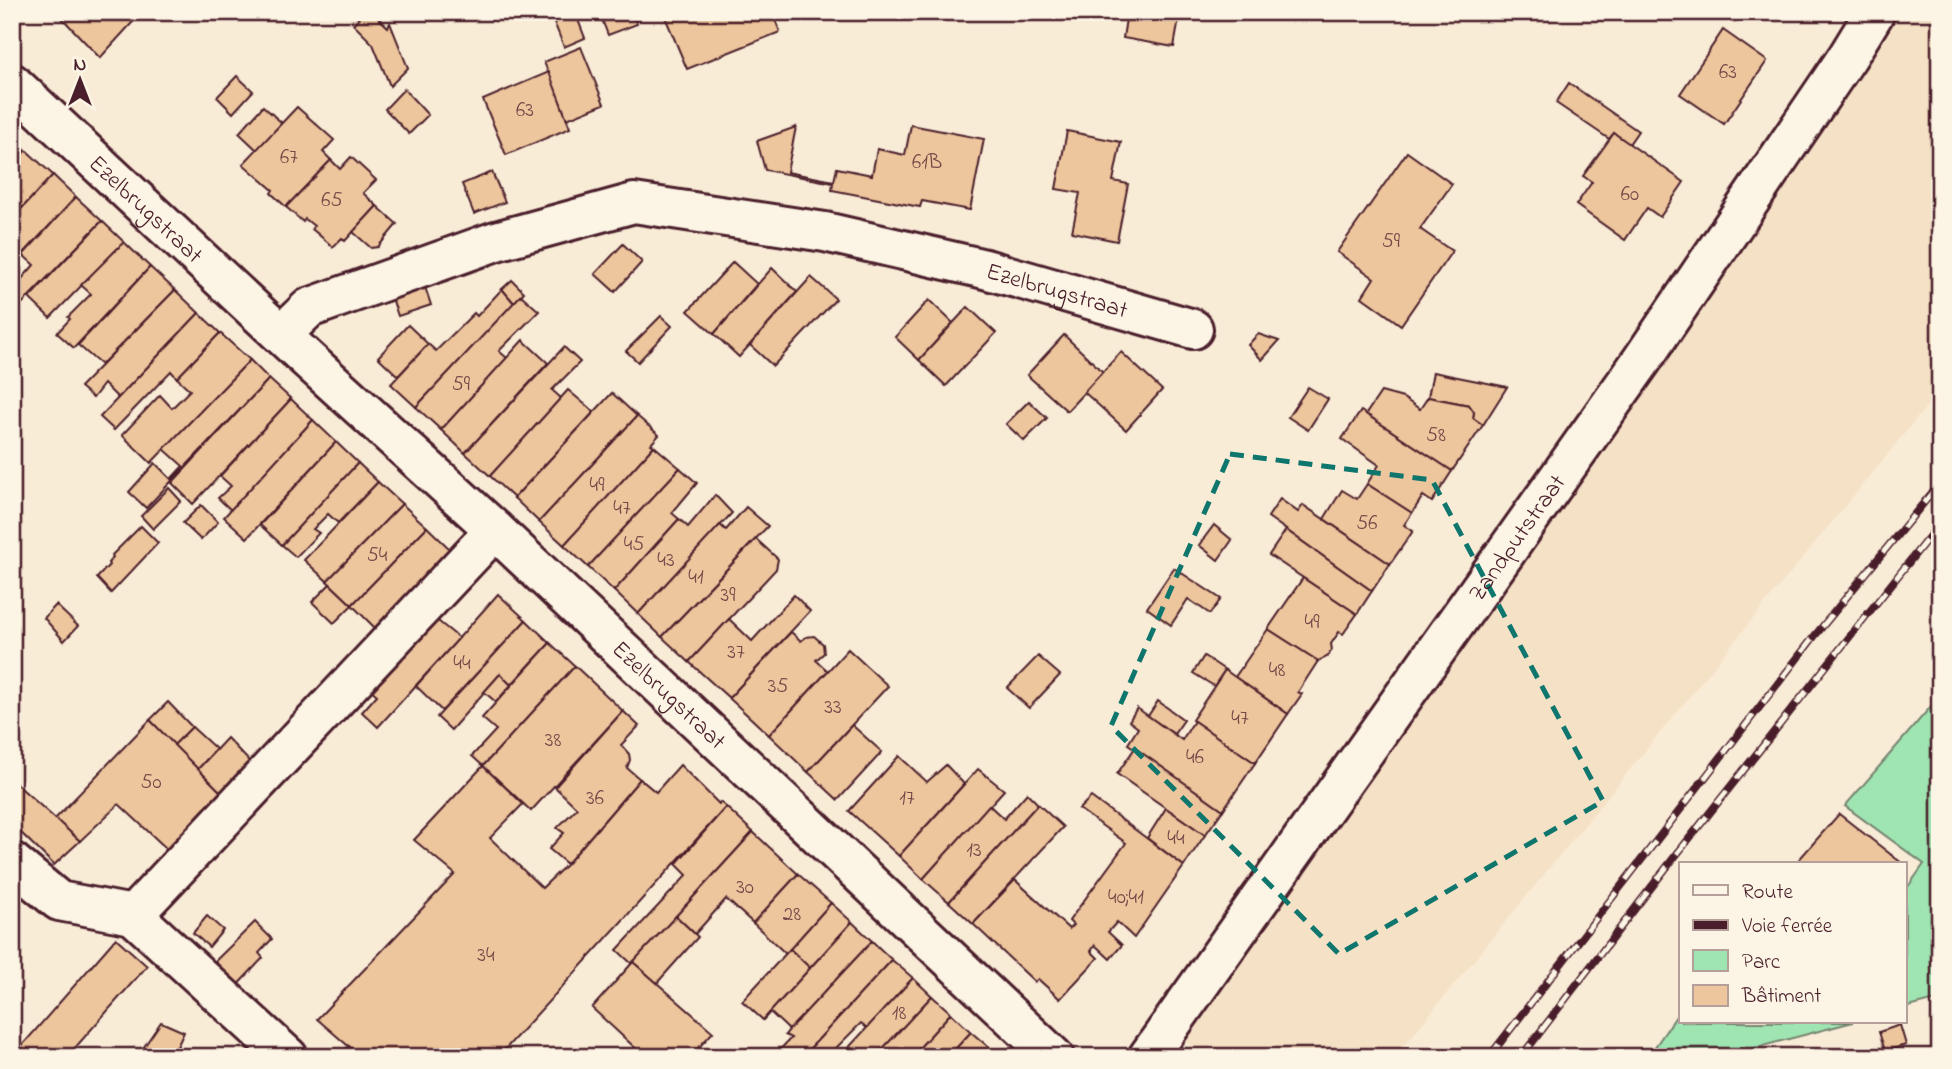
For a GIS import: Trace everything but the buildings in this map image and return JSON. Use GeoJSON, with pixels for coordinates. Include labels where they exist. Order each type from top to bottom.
{"type":"FeatureCollection","features":[{"type":"Feature","properties":{"kind":"street","name":"Zandputstraat"},"geometry":{"type":"LineString","coordinates":[[1148,1057],[1642,360],[1875,12]]}},
{"type":"Feature","properties":{"kind":"street","name":"Ezelbrugstraat"},"geometry":{"type":"LineString","coordinates":[[12,83],[495,530],[1054,1057]]}},
{"type":"Feature","properties":{"kind":"street","name":"Ezelbrugstraat"},"geometry":{"type":"LineString","coordinates":[[282,334],[309,308],[496,241],[634,203],[838,235],[985,269],[1193,329]]}},
{"type":"Feature","properties":{"kind":"street"},"geometry":{"type":"LineString","coordinates":[[133,915],[495,530]]}},
{"type":"Feature","properties":{"kind":"street"},"geometry":{"type":"LineString","coordinates":[[12,862],[59,901],[133,915],[288,1057]]}},
{"type":"Feature","properties":{"kind":"highlighted area"},"geometry":{"type":"Polygon","coordinates":[[[1230,454],[1432,480],[1603,801],[1339,954],[1111,726],[1230,454]]]}},
{"type":"Feature","properties":{"kind":"shaded area"},"geometry":{"type":"Polygon","coordinates":[[[1900,12],[1940,12],[1940,390],[1395,1057],[1206,1057],[1182,1038],[1900,12]]]}},
{"type":"Feature","properties":{"kind":"green space"},"geometry":{"type":"Polygon","coordinates":[[[1940,696],[1940,999],[1906,1008],[1906,890],[1924,864],[1845,806],[1940,696]]]}},
{"type":"Feature","properties":{"kind":"green space"},"geometry":{"type":"Polygon","coordinates":[[[1679,1012],[1679,1024],[1845,1024],[1721,1057],[1648,1057],[1679,1012]]]}},
{"type":"Feature","properties":{"kind":"railway"},"geometry":{"type":"LineString","coordinates":[[1489,1057],[1813,638],[1940,483]]}},
{"type":"Feature","properties":{"kind":"railway"},"geometry":{"type":"LineString","coordinates":[[1521,1057],[1673,859],[1940,523]]}}]}
